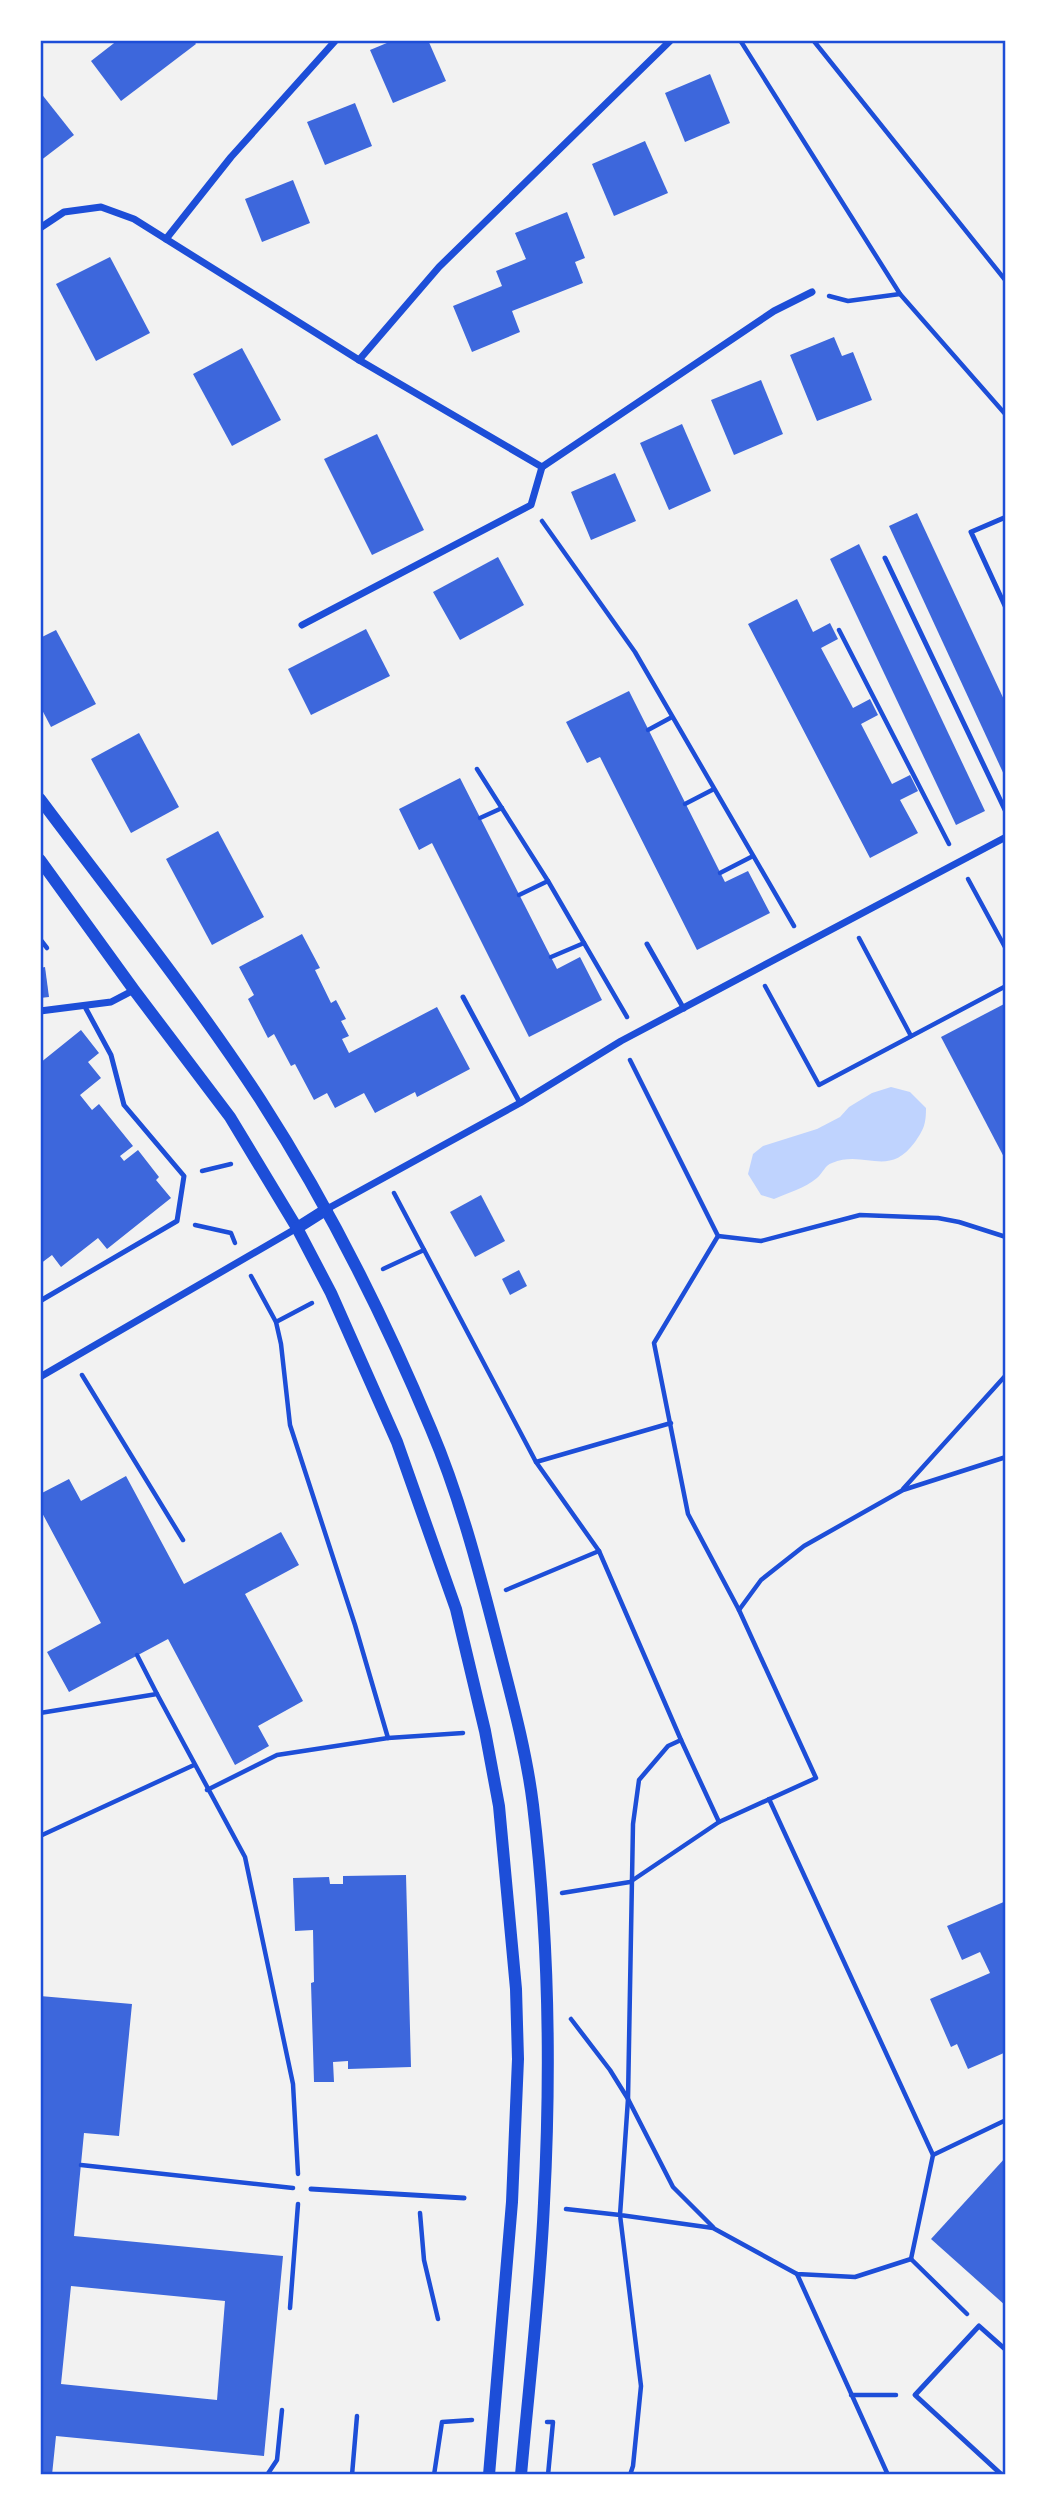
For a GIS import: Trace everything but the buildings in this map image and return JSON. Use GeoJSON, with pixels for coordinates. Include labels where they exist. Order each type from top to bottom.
{"type":"FeatureCollection","features":[{"type":"Feature","properties":{"kind":"street"},"geometry":{"type":"LineString","coordinates":[[166,239],[231,157],[336,40]]}},
{"type":"Feature","properties":{"kind":"street"},"geometry":{"type":"LineString","coordinates":[[359,360],[439,267],[671,40]]}},
{"type":"Feature","properties":{"kind":"street"},"geometry":{"type":"LineString","coordinates":[[40,228],[64,212],[100,207],[134,219],[359,360],[542,467]]}},
{"type":"Feature","properties":{"kind":"street"},"geometry":{"type":"LineString","coordinates":[[302,625],[531,505],[542,467],[774,311],[812,292]]}},
{"type":"Feature","properties":{"kind":"street"},"geometry":{"type":"LineString","coordinates":[[40,799],[169,971],[258,1097],[327,1209],[370,1295],[432,1431],[486,1598],[518,1723],[532,1803],[546,1987],[548,2099],[544,2206],[522,2475]]}},
{"type":"Feature","properties":{"kind":"street"},"geometry":{"type":"LineString","coordinates":[[40,1377],[327,1209],[520,1103],[621,1041],[1006,837]]}},
{"type":"Feature","properties":{"kind":"street"},"geometry":{"type":"LineString","coordinates":[[40,860],[230,1117],[297,1228],[331,1293],[397,1442],[456,1609],[485,1731],[499,1805],[516,1989],[518,2059],[512,2202],[489,2475]]}},
{"type":"Feature","properties":{"kind":"street"},"geometry":{"type":"LineString","coordinates":[[40,1011],[111,1002],[134,990]]}},
{"type":"Feature","properties":{"kind":"lane"},"geometry":{"type":"LineString","coordinates":[[1006,517],[971,532],[1006,608]]}},
{"type":"Feature","properties":{"kind":"lane"},"geometry":{"type":"LineString","coordinates":[[885,558],[1006,812]]}},
{"type":"Feature","properties":{"kind":"lane"},"geometry":{"type":"LineString","coordinates":[[648,944],[684,1009]]}},
{"type":"Feature","properties":{"kind":"lane"},"geometry":{"type":"LineString","coordinates":[[463,997],[520,1103]]}},
{"type":"Feature","properties":{"kind":"lane"},"geometry":{"type":"LineString","coordinates":[[40,1301],[177,1221],[184,1176],[124,1105],[111,1055],[84,1005]]}},
{"type":"Feature","properties":{"kind":"lane"},"geometry":{"type":"LineString","coordinates":[[311,2189],[464,2198]]}},
{"type":"Feature","properties":{"kind":"lane"},"geometry":{"type":"LineString","coordinates":[[1002,2475],[915,2395],[979,2326],[1006,2350]]}},
{"type":"Feature","properties":{"kind":"path"},"geometry":{"type":"LineString","coordinates":[[740,40],[900,294],[1006,415]]}},
{"type":"Feature","properties":{"kind":"path"},"geometry":{"type":"LineString","coordinates":[[813,40],[1006,281]]}},
{"type":"Feature","properties":{"kind":"path"},"geometry":{"type":"LineString","coordinates":[[812,292],[848,301],[900,294]]}},
{"type":"Feature","properties":{"kind":"path"},"geometry":{"type":"LineString","coordinates":[[531,505],[635,652],[805,945]]}},
{"type":"Feature","properties":{"kind":"path"},"geometry":{"type":"LineString","coordinates":[[839,630],[1006,949]]}},
{"type":"Feature","properties":{"kind":"path"},"geometry":{"type":"LineString","coordinates":[[648,730],[672,717]]}},
{"type":"Feature","properties":{"kind":"path"},"geometry":{"type":"LineString","coordinates":[[477,769],[548,881],[637,1033]]}},
{"type":"Feature","properties":{"kind":"path"},"geometry":{"type":"LineString","coordinates":[[685,804],[715,789]]}},
{"type":"Feature","properties":{"kind":"path"},"geometry":{"type":"LineString","coordinates":[[481,818],[502,808]]}},
{"type":"Feature","properties":{"kind":"path"},"geometry":{"type":"LineString","coordinates":[[720,873],[753,856]]}},
{"type":"Feature","properties":{"kind":"path"},"geometry":{"type":"LineString","coordinates":[[519,895],[548,881]]}},
{"type":"Feature","properties":{"kind":"path"},"geometry":{"type":"LineString","coordinates":[[850,921],[911,1036]]}},
{"type":"Feature","properties":{"kind":"path"},"geometry":{"type":"LineString","coordinates":[[40,939],[47,948]]}},
{"type":"Feature","properties":{"kind":"path"},"geometry":{"type":"LineString","coordinates":[[551,957],[584,943]]}},
{"type":"Feature","properties":{"kind":"path"},"geometry":{"type":"LineString","coordinates":[[757,971],[819,1085],[1006,986]]}},
{"type":"Feature","properties":{"kind":"path"},"geometry":{"type":"LineString","coordinates":[[621,1041],[718,1236]]}},
{"type":"Feature","properties":{"kind":"path"},"geometry":{"type":"LineString","coordinates":[[385,1177],[536,1462],[599,1551],[719,1822]]}},
{"type":"Feature","properties":{"kind":"path"},"geometry":{"type":"LineString","coordinates":[[718,1236],[761,1241],[860,1215],[938,1218],[1006,1237]]}},
{"type":"Feature","properties":{"kind":"path"},"geometry":{"type":"LineString","coordinates":[[177,1221],[231,1233],[276,1322],[290,1425],[355,1625],[388,1738]]}},
{"type":"Feature","properties":{"kind":"path"},"geometry":{"type":"LineString","coordinates":[[540,1896],[630,1882],[719,1822],[816,1778],[739,1610],[688,1514],[654,1343],[718,1236]]}},
{"type":"Feature","properties":{"kind":"path"},"geometry":{"type":"LineString","coordinates":[[72,1359],[183,1540]]}},
{"type":"Feature","properties":{"kind":"path"},"geometry":{"type":"LineString","coordinates":[[902,1490],[1006,1375]]}},
{"type":"Feature","properties":{"kind":"path"},"geometry":{"type":"LineString","coordinates":[[536,1462],[671,1423]]}},
{"type":"Feature","properties":{"kind":"path"},"geometry":{"type":"LineString","coordinates":[[739,1610],[761,1580],[804,1546],[902,1490],[1006,1457]]}},
{"type":"Feature","properties":{"kind":"path"},"geometry":{"type":"LineString","coordinates":[[486,1598],[599,1551]]}},
{"type":"Feature","properties":{"kind":"path"},"geometry":{"type":"LineString","coordinates":[[137,1655],[245,1857],[293,2084],[299,2189],[290,2308]]}},
{"type":"Feature","properties":{"kind":"path"},"geometry":{"type":"LineString","coordinates":[[40,1713],[157,1694]]}},
{"type":"Feature","properties":{"kind":"path"},"geometry":{"type":"LineString","coordinates":[[207,1790],[277,1755],[388,1738],[485,1731]]}},
{"type":"Feature","properties":{"kind":"path"},"geometry":{"type":"LineString","coordinates":[[630,2475],[642,2386],[620,2214],[628,2099],[633,1824],[639,1780],[668,1746],[681,1740]]}},
{"type":"Feature","properties":{"kind":"path"},"geometry":{"type":"LineString","coordinates":[[40,1836],[194,1765]]}},
{"type":"Feature","properties":{"kind":"path"},"geometry":{"type":"LineString","coordinates":[[769,1799],[933,2155],[911,2259]]}},
{"type":"Feature","properties":{"kind":"path"},"geometry":{"type":"LineString","coordinates":[[546,1987],[610,2070],[673,2187],[713,2228],[797,2274],[855,2277],[911,2259]]}},
{"type":"Feature","properties":{"kind":"path"},"geometry":{"type":"LineString","coordinates":[[933,2155],[1006,2120]]}},
{"type":"Feature","properties":{"kind":"path"},"geometry":{"type":"LineString","coordinates":[[81,2165],[311,2189]]}},
{"type":"Feature","properties":{"kind":"path"},"geometry":{"type":"LineString","coordinates":[[419,2196],[424,2260],[438,2319]]}},
{"type":"Feature","properties":{"kind":"path"},"geometry":{"type":"LineString","coordinates":[[544,2206],[713,2228]]}},
{"type":"Feature","properties":{"kind":"path"},"geometry":{"type":"LineString","coordinates":[[911,2259],[979,2326]]}},
{"type":"Feature","properties":{"kind":"path"},"geometry":{"type":"LineString","coordinates":[[797,2274],[888,2475]]}},
{"type":"Feature","properties":{"kind":"path"},"geometry":{"type":"LineString","coordinates":[[851,2395],[915,2395]]}},
{"type":"Feature","properties":{"kind":"path"},"geometry":{"type":"LineString","coordinates":[[267,2475],[277,2460],[282,2410]]}},
{"type":"Feature","properties":{"kind":"path"},"geometry":{"type":"LineString","coordinates":[[352,2475],[357,2416]]}},
{"type":"Feature","properties":{"kind":"path"},"geometry":{"type":"LineString","coordinates":[[434,2475],[442,2422]]}},
{"type":"Feature","properties":{"kind":"water"},"geometry":{"type":"Polygon","coordinates":[[[891,1087],[910,1092],[926,1108],[922,1130],[905,1153],[886,1161],[855,1159],[832,1163],[817,1178],[796,1190],[774,1199],[761,1195],[748,1174],[753,1154],[763,1146],[817,1129],[840,1117],[849,1107],[872,1093],[891,1087]]]}}]}
